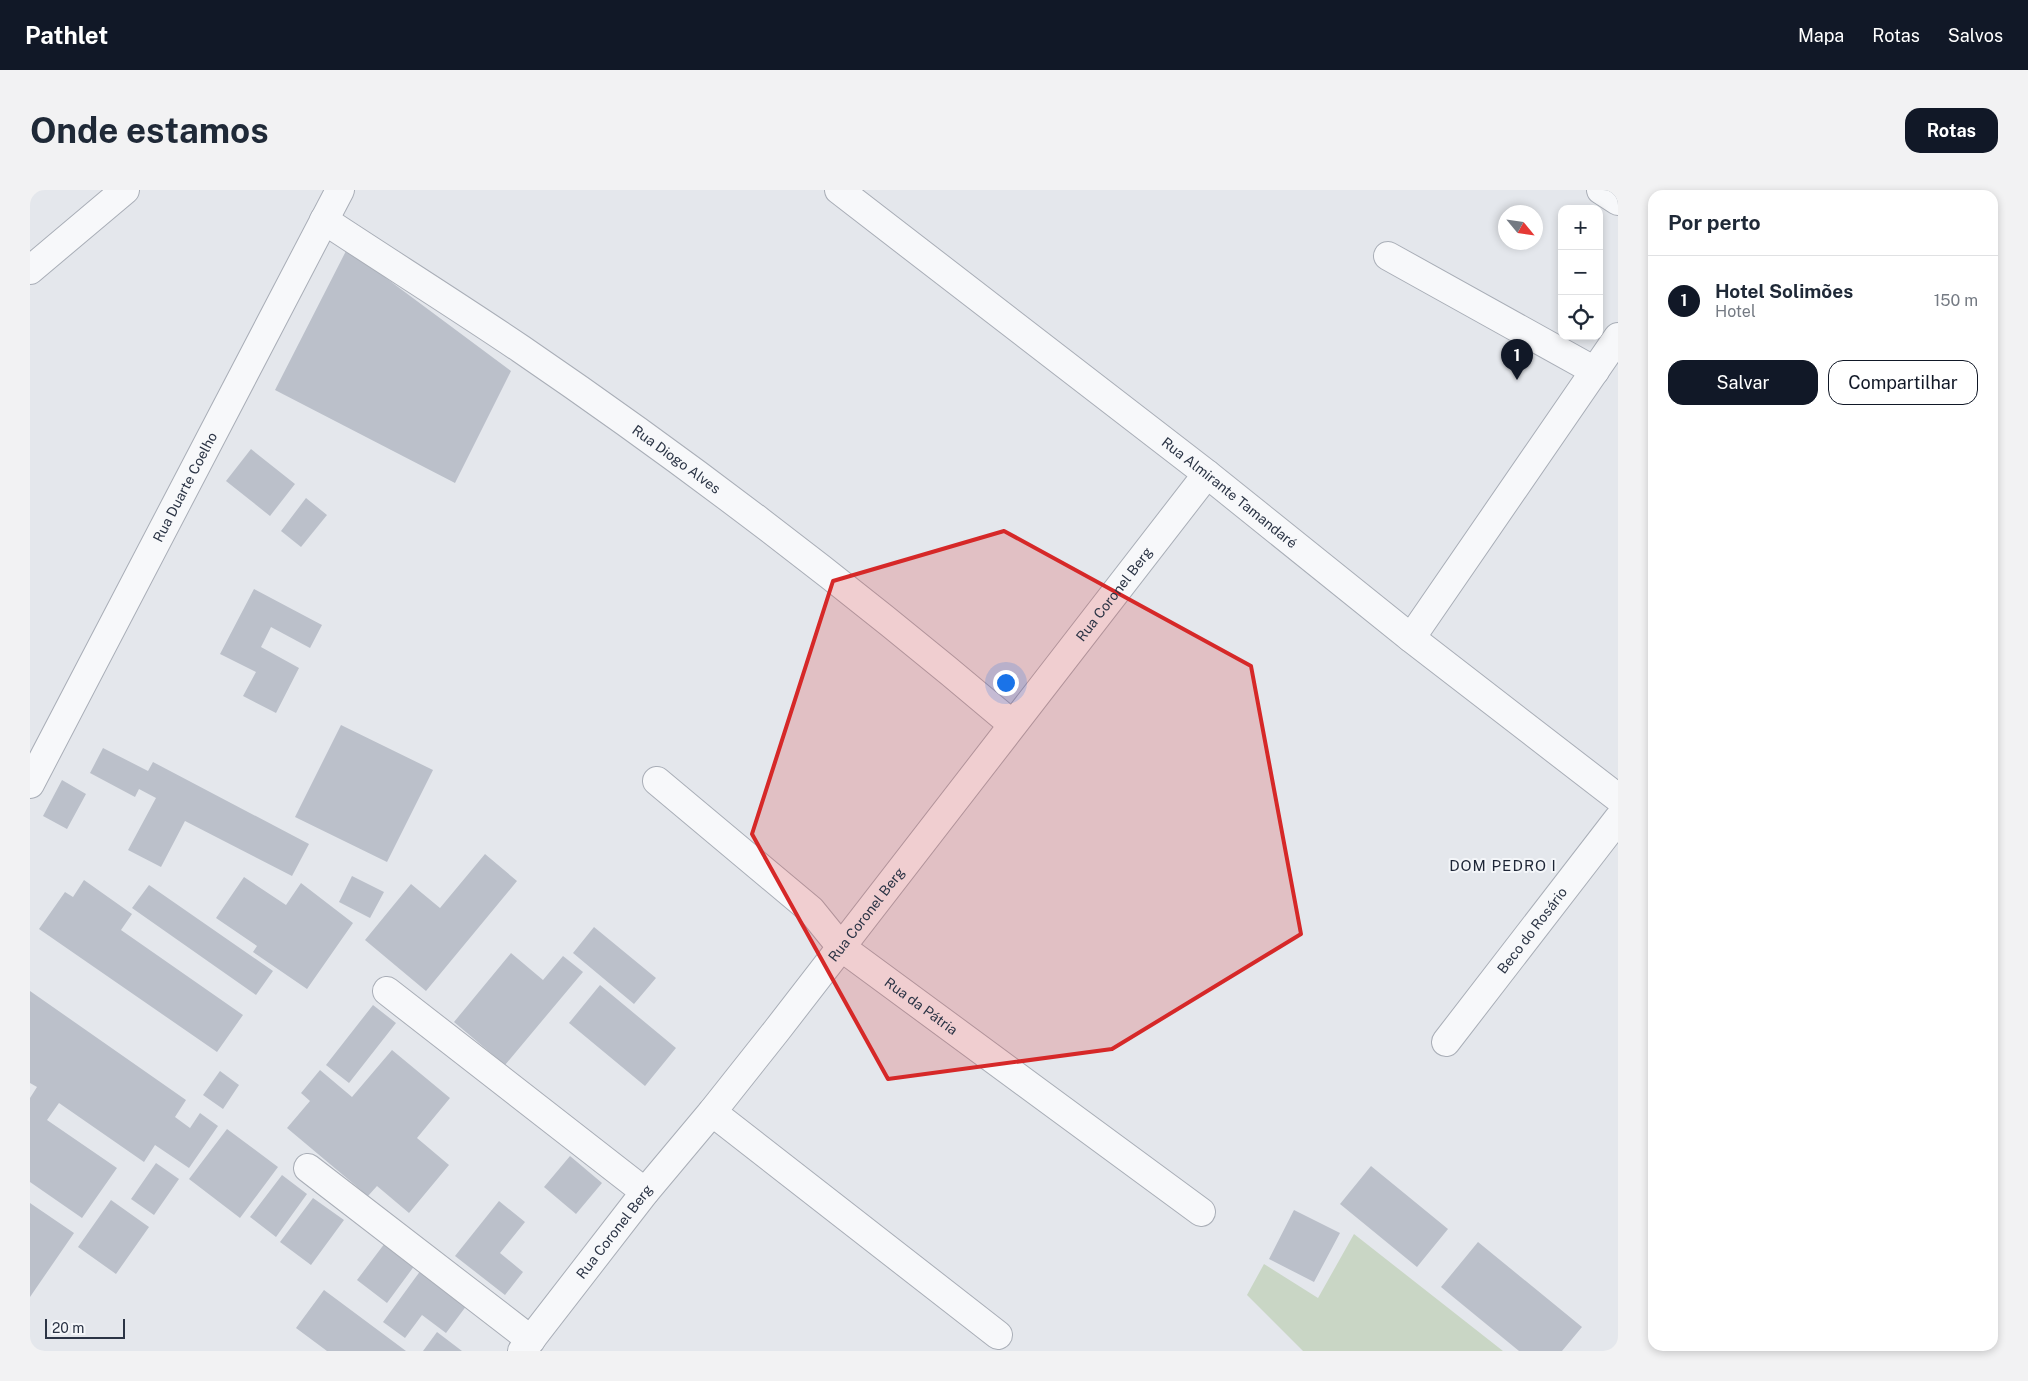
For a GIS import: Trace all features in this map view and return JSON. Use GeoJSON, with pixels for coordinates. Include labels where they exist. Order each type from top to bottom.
{"type":"FeatureCollection","features":[{"type":"Feature","properties":{"kind":"street"},"geometry":{"type":"LineString","coordinates":[[30,270],[125,190]]}},
{"type":"Feature","properties":{"kind":"street","name":"Rua Duarte Coelho"},"geometry":{"type":"LineString","coordinates":[[30,784],[340,190]]}},
{"type":"Feature","properties":{"kind":"street","name":"Rua Almirante Tamandaré"},"geometry":{"type":"LineString","coordinates":[[838,190],[1207,474],[1411,638],[1618,798]]}},
{"type":"Feature","properties":{"kind":"street"},"geometry":{"type":"LineString","coordinates":[[1601,190],[1618,201]]}},
{"type":"Feature","properties":{"kind":"street","name":"Rua Diogo Alves"},"geometry":{"type":"LineString","coordinates":[[324,220],[522,350],[707,482],[902,630],[1012,724]]}},
{"type":"Feature","properties":{"kind":"street"},"geometry":{"type":"LineString","coordinates":[[1388,256],[1594,371]]}},
{"type":"Feature","properties":{"kind":"street"},"geometry":{"type":"LineString","coordinates":[[1411,638],[1618,336]]}},
{"type":"Feature","properties":{"kind":"street","name":"Rua Coronel Berg"},"geometry":{"type":"LineString","coordinates":[[526,1346],[645,1192],[712,1112],[841,947],[1207,474]]}},
{"type":"Feature","properties":{"kind":"street","name":"Rua da Pátria"},"geometry":{"type":"LineString","coordinates":[[657,781],[811,910],[841,947],[1201,1212]]}},
{"type":"Feature","properties":{"kind":"street","name":"Beco do Rosário"},"geometry":{"type":"LineString","coordinates":[[1446,1042],[1618,819]]}},
{"type":"Feature","properties":{"kind":"street"},"geometry":{"type":"LineString","coordinates":[[387,991],[645,1192]]}},
{"type":"Feature","properties":{"kind":"street"},"geometry":{"type":"LineString","coordinates":[[712,1112],[998,1335]]}},
{"type":"Feature","properties":{"kind":"street"},"geometry":{"type":"LineString","coordinates":[[308,1168],[526,1346]]}},
{"type":"Feature","properties":{"kind":"highlighted area"},"geometry":{"type":"Polygon","coordinates":[[[1004,531],[1251,666],[1301,934],[1112,1049],[888,1079],[752,834],[833,581],[1004,531]]]}},
{"type":"Feature","properties":{"kind":"green space"},"geometry":{"type":"Polygon","coordinates":[[[1354,1234],[1503,1351],[1303,1351],[1247,1295],[1264,1264],[1318,1298],[1354,1234]]]}},
{"type":"Feature","properties":{"kind":"building"},"geometry":{"type":"Polygon","coordinates":[[[347,249],[511,371],[455,483],[275,390],[347,249]]]}},
{"type":"Feature","properties":{"kind":"building"},"geometry":{"type":"Polygon","coordinates":[[[251,449],[295,484],[270,516],[226,481],[251,449]]]}},
{"type":"Feature","properties":{"kind":"building"},"geometry":{"type":"Polygon","coordinates":[[[306,498],[327,515],[301,547],[281,531],[306,498]]]}},
{"type":"Feature","properties":{"kind":"building"},"geometry":{"type":"Polygon","coordinates":[[[254,589],[322,625],[310,648],[271,627],[261,647],[299,668],[276,713],[243,696],[256,672],[220,654],[254,589]]]}},
{"type":"Feature","properties":{"kind":"building"},"geometry":{"type":"Polygon","coordinates":[[[341,725],[433,770],[387,862],[295,817],[341,725]]]}},
{"type":"Feature","properties":{"kind":"building"},"geometry":{"type":"Polygon","coordinates":[[[103,748],[148,771],[153,762],[309,844],[292,876],[185,821],[161,867],[128,850],[156,798],[139,789],[135,797],[90,773],[103,748]]]}},
{"type":"Feature","properties":{"kind":"building"},"geometry":{"type":"Polygon","coordinates":[[[62,780],[86,794],[67,829],[43,816],[62,780]]]}},
{"type":"Feature","properties":{"kind":"building"},"geometry":{"type":"Polygon","coordinates":[[[485,854],[517,881],[426,991],[365,940],[411,884],[440,908],[485,854]]]}},
{"type":"Feature","properties":{"kind":"building"},"geometry":{"type":"Polygon","coordinates":[[[352,876],[384,892],[370,918],[339,902],[352,876]]]}},
{"type":"Feature","properties":{"kind":"building"},"geometry":{"type":"Polygon","coordinates":[[[244,877],[286,905],[301,883],[353,923],[307,989],[253,952],[257,946],[216,918],[244,877]]]}},
{"type":"Feature","properties":{"kind":"building"},"geometry":{"type":"Polygon","coordinates":[[[84,880],[132,914],[121,930],[243,1015],[217,1052],[39,929],[65,892],[73,897],[84,880]]]}},
{"type":"Feature","properties":{"kind":"building"},"geometry":{"type":"Polygon","coordinates":[[[149,885],[273,971],[256,995],[132,908],[149,885]]]}},
{"type":"Feature","properties":{"kind":"building"},"geometry":{"type":"Polygon","coordinates":[[[594,927],[656,978],[634,1004],[573,953],[594,927]]]}},
{"type":"Feature","properties":{"kind":"building"},"geometry":{"type":"Polygon","coordinates":[[[511,953],[543,980],[563,956],[583,972],[505,1065],[454,1022],[511,953]]]}},
{"type":"Feature","properties":{"kind":"building"},"geometry":{"type":"Polygon","coordinates":[[[600,985],[676,1048],[645,1086],[569,1023],[600,985]]]}},
{"type":"Feature","properties":{"kind":"building"},"geometry":{"type":"Polygon","coordinates":[[[30,991],[186,1100],[175,1117],[190,1128],[200,1113],[218,1126],[189,1168],[155,1145],[144,1162],[59,1103],[47,1120],[117,1168],[82,1218],[30,1182],[30,1098],[37,1087],[30,1083],[30,991]]]}},
{"type":"Feature","properties":{"kind":"building"},"geometry":{"type":"Polygon","coordinates":[[[373,1005],[396,1023],[349,1083],[326,1065],[373,1005]]]}},
{"type":"Feature","properties":{"kind":"building"},"geometry":{"type":"Polygon","coordinates":[[[392,1050],[450,1098],[417,1138],[449,1165],[409,1213],[377,1186],[368,1196],[287,1128],[310,1101],[301,1093],[320,1070],[352,1097],[392,1050]]]}},
{"type":"Feature","properties":{"kind":"building"},"geometry":{"type":"Polygon","coordinates":[[[220,1071],[239,1085],[223,1109],[203,1095],[220,1071]]]}},
{"type":"Feature","properties":{"kind":"building"},"geometry":{"type":"Polygon","coordinates":[[[227,1129],[278,1167],[240,1218],[189,1179],[227,1129]]]}},
{"type":"Feature","properties":{"kind":"building"},"geometry":{"type":"Polygon","coordinates":[[[570,1156],[602,1183],[576,1214],[544,1187],[570,1156]]]}},
{"type":"Feature","properties":{"kind":"building"},"geometry":{"type":"Polygon","coordinates":[[[156,1163],[179,1179],[154,1215],[131,1199],[156,1163]]]}},
{"type":"Feature","properties":{"kind":"building"},"geometry":{"type":"Polygon","coordinates":[[[1371,1166],[1448,1229],[1417,1267],[1340,1204],[1371,1166]]]}},
{"type":"Feature","properties":{"kind":"building"},"geometry":{"type":"Polygon","coordinates":[[[282,1175],[307,1194],[276,1237],[250,1217],[282,1175]]]}},
{"type":"Feature","properties":{"kind":"building"},"geometry":{"type":"Polygon","coordinates":[[[313,1198],[344,1220],[311,1265],[280,1242],[313,1198]]]}},
{"type":"Feature","properties":{"kind":"building"},"geometry":{"type":"Polygon","coordinates":[[[111,1200],[149,1227],[116,1274],[78,1247],[111,1200]]]}},
{"type":"Feature","properties":{"kind":"building"},"geometry":{"type":"Polygon","coordinates":[[[499,1201],[525,1222],[500,1253],[523,1272],[505,1295],[455,1256],[499,1201]]]}},
{"type":"Feature","properties":{"kind":"building"},"geometry":{"type":"Polygon","coordinates":[[[30,1203],[74,1233],[30,1297],[30,1203]]]}},
{"type":"Feature","properties":{"kind":"building"},"geometry":{"type":"Polygon","coordinates":[[[1294,1210],[1340,1233],[1314,1282],[1269,1259],[1294,1210]]]}},
{"type":"Feature","properties":{"kind":"building"},"geometry":{"type":"Polygon","coordinates":[[[1478,1242],[1582,1327],[1562,1351],[1519,1351],[1441,1287],[1478,1242]]]}},
{"type":"Feature","properties":{"kind":"building"},"geometry":{"type":"Polygon","coordinates":[[[385,1243],[415,1265],[387,1303],[357,1280],[385,1243]]]}},
{"type":"Feature","properties":{"kind":"building"},"geometry":{"type":"Polygon","coordinates":[[[421,1270],[467,1305],[446,1333],[422,1315],[405,1338],[383,1322],[421,1270]]]}},
{"type":"Feature","properties":{"kind":"building"},"geometry":{"type":"Polygon","coordinates":[[[324,1290],[406,1351],[327,1351],[296,1328],[324,1290]]]}},
{"type":"Feature","properties":{"kind":"building"},"geometry":{"type":"Polygon","coordinates":[[[437,1332],[462,1351],[423,1351],[437,1332]]]}},
{"type":"Feature","properties":{"kind":"place","name":"Hotel Solimões"},"geometry":{"type":"Point","coordinates":[1517,380]}},
{"type":"Feature","properties":{"kind":"district","name":"DOM PEDRO I"},"geometry":{"type":"Point","coordinates":[1503,866]}}]}
